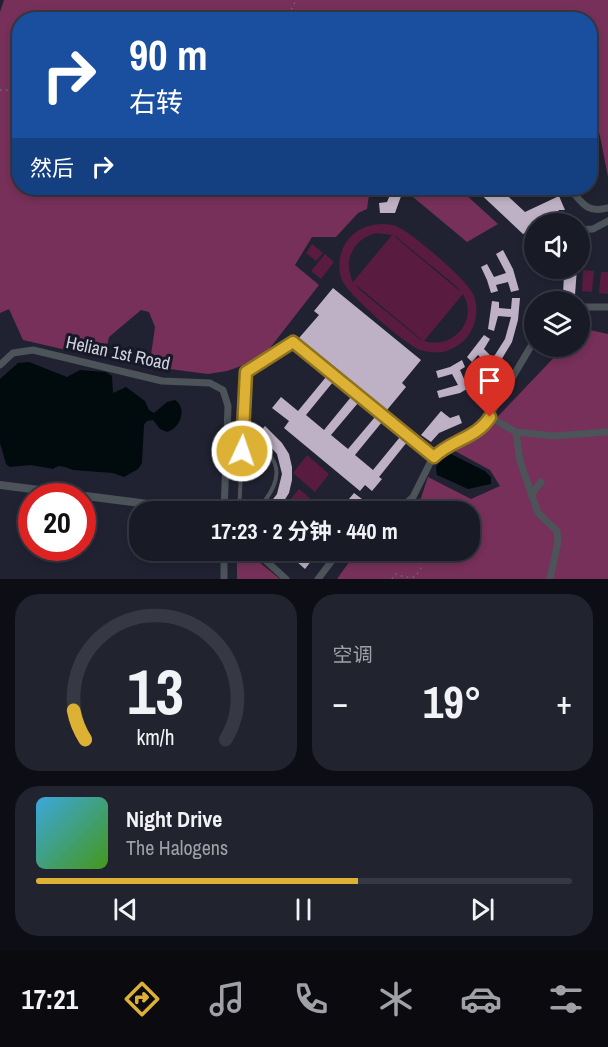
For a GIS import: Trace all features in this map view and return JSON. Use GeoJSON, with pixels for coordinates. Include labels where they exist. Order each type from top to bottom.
{"type":"FeatureCollection","features":[{"type":"Feature","properties":{"kind":"street"},"geometry":{"type":"LineString","coordinates":[[576,195],[589,208],[599,210],[608,208]]}},
{"type":"Feature","properties":{"kind":"street"},"geometry":{"type":"LineString","coordinates":[[590,229],[608,221]]}},
{"type":"Feature","properties":{"kind":"street"},"geometry":{"type":"LineString","coordinates":[[590,307],[608,308]]}},
{"type":"Feature","properties":{"kind":"street","name":"Helian 1st Road"},"geometry":{"type":"LineString","coordinates":[[0,365],[13,353],[33,350],[162,381],[215,384],[223,390],[228,406],[224,501]]}},
{"type":"Feature","properties":{"kind":"street"},"geometry":{"type":"LineString","coordinates":[[409,501],[418,490],[434,457],[448,446],[478,431],[490,417],[525,357]]}},
{"type":"Feature","properties":{"kind":"street"},"geometry":{"type":"LineString","coordinates":[[490,417],[516,432],[554,436],[608,432]]}},
{"type":"Feature","properties":{"kind":"street"},"geometry":{"type":"LineString","coordinates":[[516,432],[520,461],[538,513],[558,531],[558,542],[550,579]]}},
{"type":"Feature","properties":{"kind":"street"},"geometry":{"type":"LineString","coordinates":[[531,495],[541,482]]}},
{"type":"Feature","properties":{"kind":"street"},"geometry":{"type":"LineString","coordinates":[[2,484],[129,501]]}},
{"type":"Feature","properties":{"kind":"street"},"geometry":{"type":"LineString","coordinates":[[224,579],[225,561]]}},
{"type":"Feature","properties":{"kind":"street"},"geometry":{"type":"LineString","coordinates":[[266,561],[286,579]]}},
{"type":"Feature","properties":{"kind":"street"},"geometry":{"type":"LineString","coordinates":[[318,579],[332,561]]}},
{"type":"Feature","properties":{"kind":"lane"},"geometry":{"type":"LineString","coordinates":[[240,501],[246,372],[293,342],[434,457]]}},
{"type":"Feature","properties":{"kind":"lane"},"geometry":{"type":"LineString","coordinates":[[243,429],[269,452],[276,469],[272,492],[265,501]]}},
{"type":"Feature","properties":{"kind":"lane"},"geometry":{"type":"LineString","coordinates":[[225,473],[241,474]]}},
{"type":"Feature","properties":{"kind":"path"},"geometry":{"type":"LineString","coordinates":[[392,579],[395,574],[415,577],[421,568],[419,561]]}},
{"type":"Feature","properties":{"kind":"shaded area"},"geometry":{"type":"Polygon","coordinates":[[[4,0],[608,0],[608,177],[597,125],[597,12],[12,12],[12,195],[369,195],[367,209],[358,213],[336,237],[312,237],[295,265],[319,285],[266,353],[244,365],[208,374],[154,367],[150,362],[155,327],[149,312],[141,310],[109,337],[105,354],[101,358],[23,340],[9,309],[0,313],[0,12],[4,0]]]}},
{"type":"Feature","properties":{"kind":"shaded area"},"geometry":{"type":"Polygon","coordinates":[[[414,195],[466,195],[498,224],[467,242],[413,197],[414,195]]]}},
{"type":"Feature","properties":{"kind":"shaded area"},"geometry":{"type":"Polygon","coordinates":[[[378,224],[394,225],[408,233],[441,259],[470,289],[476,305],[475,322],[469,335],[456,347],[440,352],[420,350],[402,339],[346,287],[340,275],[339,265],[344,245],[359,230],[378,224]],[[377,233],[356,245],[352,251],[349,266],[353,282],[392,235],[377,233]],[[395,237],[461,292],[456,286],[395,237]],[[355,284],[360,290],[421,340],[355,284]],[[463,294],[424,341],[434,343],[444,341],[460,331],[468,314],[463,294]]]}},
{"type":"Feature","properties":{"kind":"shaded area"},"geometry":{"type":"Polygon","coordinates":[[[312,244],[323,253],[316,261],[306,253],[312,244]]]}},
{"type":"Feature","properties":{"kind":"shaded area"},"geometry":{"type":"Polygon","coordinates":[[[325,254],[334,262],[321,279],[311,271],[325,254]]]}},
{"type":"Feature","properties":{"kind":"shaded area"},"geometry":{"type":"Polygon","coordinates":[[[590,271],[594,271],[592,292],[582,291],[583,279],[590,279],[590,271]]]}},
{"type":"Feature","properties":{"kind":"shaded area"},"geometry":{"type":"Polygon","coordinates":[[[601,272],[608,272],[608,294],[599,293],[601,272]]]}},
{"type":"Feature","properties":{"kind":"shaded area"},"geometry":{"type":"Polygon","coordinates":[[[590,330],[608,334],[608,579],[337,579],[350,561],[480,561],[480,501],[417,501],[421,498],[428,477],[471,499],[500,486],[490,470],[455,451],[482,433],[554,357],[590,357],[590,330]]]}},
{"type":"Feature","properties":{"kind":"shaded area"},"geometry":{"type":"Polygon","coordinates":[[[29,362],[67,377],[80,370],[106,372],[112,376],[113,393],[126,387],[145,401],[149,410],[154,413],[167,402],[175,400],[181,408],[181,418],[176,427],[167,432],[160,429],[153,420],[147,421],[144,425],[142,463],[138,469],[124,477],[113,473],[73,470],[58,466],[53,469],[31,465],[10,467],[6,464],[0,443],[0,379],[18,363],[29,362]]]}},
{"type":"Feature","properties":{"kind":"shaded area"},"geometry":{"type":"Polygon","coordinates":[[[451,454],[485,471],[491,477],[491,484],[468,489],[437,475],[436,467],[441,459],[451,454]]]}},
{"type":"Feature","properties":{"kind":"shaded area"},"geometry":{"type":"Polygon","coordinates":[[[307,455],[329,474],[315,492],[293,473],[307,455]]]}},
{"type":"Feature","properties":{"kind":"shaded area"},"geometry":{"type":"Polygon","coordinates":[[[299,489],[310,498],[307,501],[289,501],[299,489]]]}},
{"type":"Feature","properties":{"kind":"shaded area"},"geometry":{"type":"Polygon","coordinates":[[[237,561],[259,562],[280,579],[237,579],[237,561]]]}},
{"type":"Feature","properties":{"kind":"building"},"geometry":{"type":"Polygon","coordinates":[[[390,195],[401,195],[395,213],[380,213],[379,203],[387,202],[390,195]]]}},
{"type":"Feature","properties":{"kind":"building"},"geometry":{"type":"Polygon","coordinates":[[[481,195],[507,195],[525,212],[559,196],[565,210],[559,210],[557,213],[524,213],[524,233],[481,195]]]}},
{"type":"Feature","properties":{"kind":"building"},"geometry":{"type":"Polygon","coordinates":[[[503,250],[513,269],[519,290],[511,292],[508,282],[496,285],[498,291],[491,293],[481,267],[487,264],[494,277],[506,273],[496,254],[503,250]]]}},
{"type":"Feature","properties":{"kind":"building"},"geometry":{"type":"Polygon","coordinates":[[[564,279],[576,279],[575,291],[563,291],[564,279]]]}},
{"type":"Feature","properties":{"kind":"building"},"geometry":{"type":"Polygon","coordinates":[[[333,288],[421,360],[402,383],[406,387],[387,410],[299,338],[319,315],[314,311],[333,288]]]}},
{"type":"Feature","properties":{"kind":"building"},"geometry":{"type":"Polygon","coordinates":[[[512,298],[520,298],[518,320],[512,342],[500,362],[486,377],[480,372],[487,364],[478,355],[472,362],[467,357],[484,335],[490,339],[484,349],[493,358],[505,339],[511,317],[498,316],[494,331],[488,329],[492,301],[499,302],[499,308],[511,309],[512,298]]]}},
{"type":"Feature","properties":{"kind":"building"},"geometry":{"type":"Polygon","coordinates":[[[462,360],[465,367],[460,370],[465,381],[475,376],[479,382],[460,393],[439,398],[437,391],[458,385],[452,374],[438,378],[436,371],[462,360]]]}},
{"type":"Feature","properties":{"kind":"building"},"geometry":{"type":"Polygon","coordinates":[[[326,377],[333,382],[306,415],[324,430],[351,397],[358,403],[331,435],[348,449],[375,417],[382,422],[355,455],[373,470],[400,437],[407,442],[379,477],[382,479],[372,491],[365,485],[360,491],[284,428],[289,421],[272,408],[281,397],[298,411],[326,377]]]}},
{"type":"Feature","properties":{"kind":"building"},"geometry":{"type":"Polygon","coordinates":[[[441,411],[450,418],[459,415],[462,423],[439,433],[431,442],[421,435],[441,411]]]}},
{"type":"Feature","properties":{"kind":"building"},"geometry":{"type":"Polygon","coordinates":[[[265,426],[282,443],[289,454],[292,480],[289,493],[284,501],[272,501],[277,494],[282,474],[277,454],[258,434],[265,426]]]}},
{"type":"Feature","properties":{"kind":"building"},"geometry":{"type":"Polygon","coordinates":[[[354,493],[362,499],[360,501],[347,501],[354,493]]]}},
{"type":"Feature","properties":{"kind":"building"},"geometry":{"type":"Polygon","coordinates":[[[296,561],[311,561],[305,569],[296,561]]]}},
{"type":"Feature","properties":{"kind":"route"},"geometry":{"type":"LineString","coordinates":[[242,451],[246,372],[293,342],[434,457],[448,446],[478,431],[490,417]]}}]}
